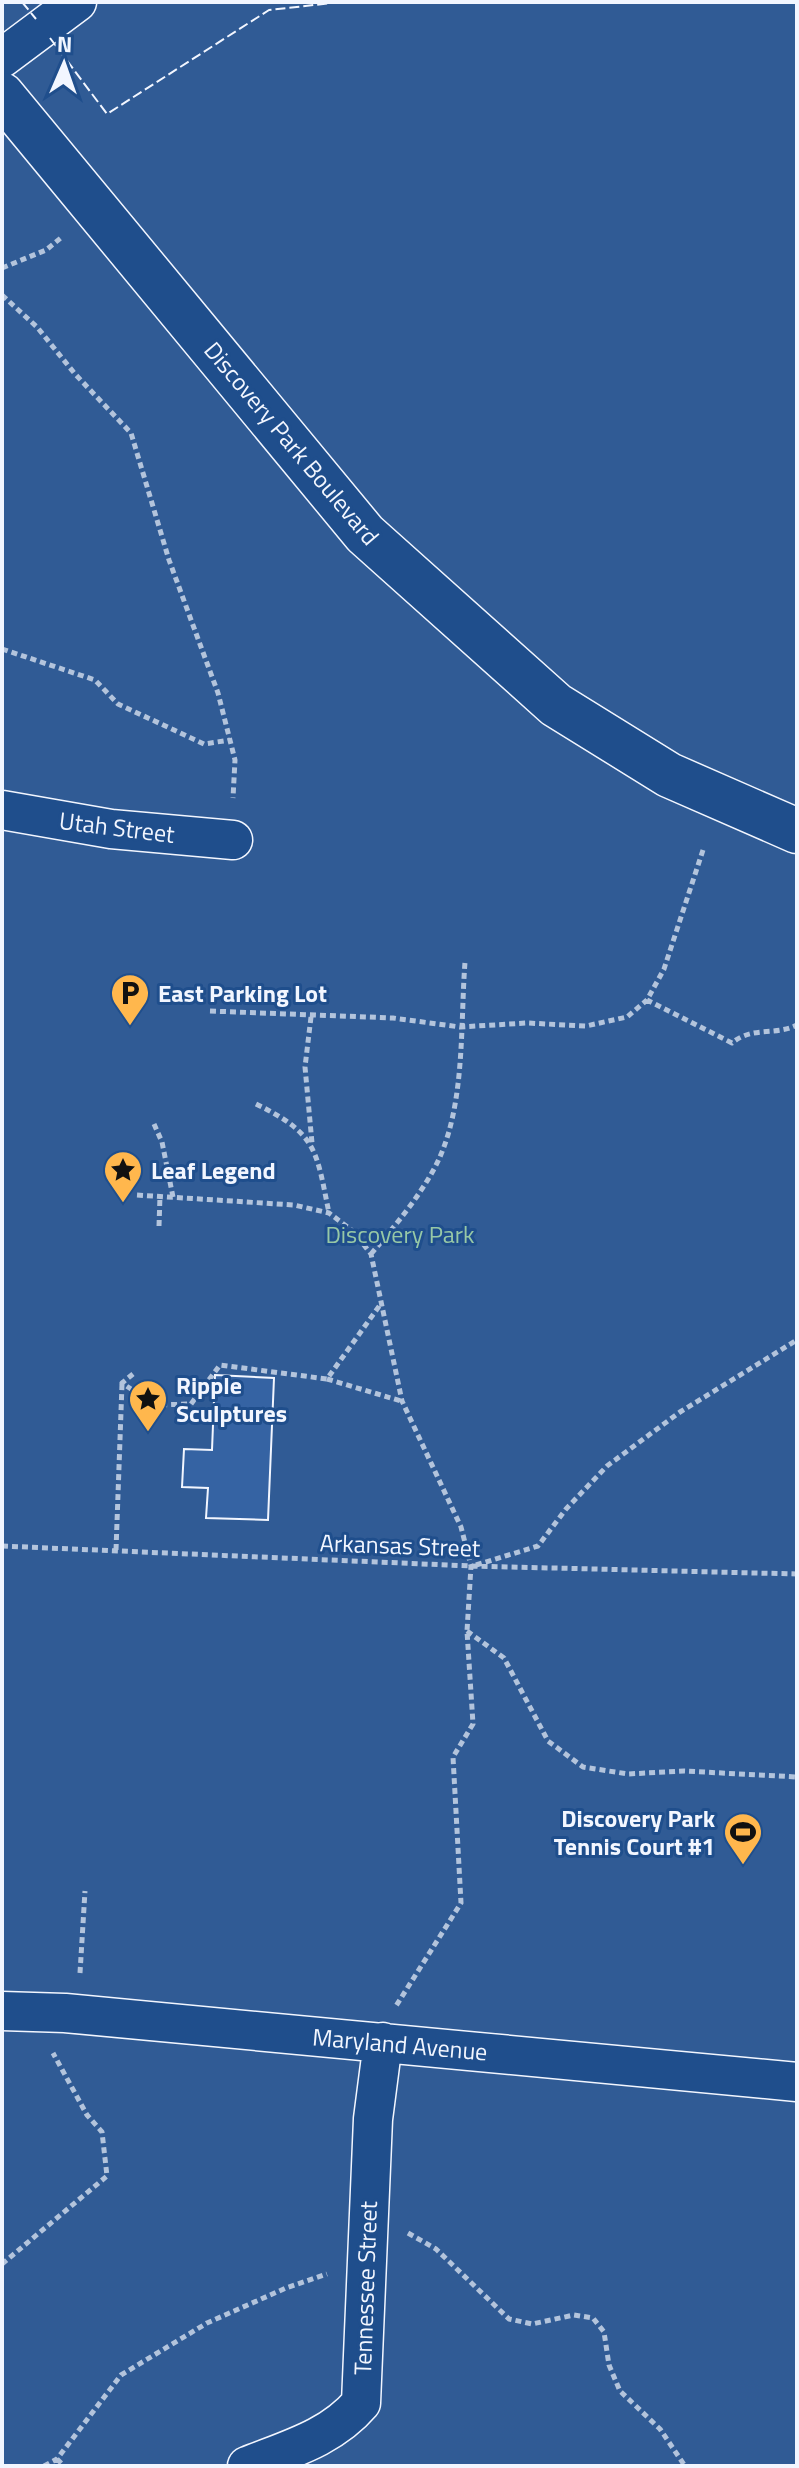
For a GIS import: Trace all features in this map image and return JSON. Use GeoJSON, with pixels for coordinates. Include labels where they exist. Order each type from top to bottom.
{"type":"FeatureCollection","features":[{"type":"Feature","properties":{"kind":"street"},"geometry":{"type":"LineString","coordinates":[[2,58],[77,2]]}},
{"type":"Feature","properties":{"kind":"street","name":"Discovery Park Boulevard"},"geometry":{"type":"LineString","coordinates":[[2,95],[365,534],[556,705],[669,775],[797,831]]}},
{"type":"Feature","properties":{"kind":"street","name":"Utah Street"},"geometry":{"type":"LineString","coordinates":[[2,810],[111,829],[232,822]]}},
{"type":"Feature","properties":{"kind":"street","name":"Maryland Avenue"},"geometry":{"type":"LineString","coordinates":[[2,2011],[383,2042],[797,2082]]}},
{"type":"Feature","properties":{"kind":"street","name":"Tennessee Street"},"geometry":{"type":"LineString","coordinates":[[247,2466],[325,2435],[343,2424],[361,2403],[366,2232],[373,2119],[383,2042]]}},
{"type":"Feature","properties":{"kind":"path"},"geometry":{"type":"LineString","coordinates":[[2,268],[46,250],[72,229]]}},
{"type":"Feature","properties":{"kind":"path"},"geometry":{"type":"LineString","coordinates":[[2,295],[37,327],[75,374],[131,433],[169,560],[218,693],[235,760],[232,822]]}},
{"type":"Feature","properties":{"kind":"path"},"geometry":{"type":"LineString","coordinates":[[2,649],[95,680],[118,704],[204,744],[230,740]]}},
{"type":"Feature","properties":{"kind":"path"},"geometry":{"type":"LineString","coordinates":[[210,1011],[393,1018],[460,1027],[527,1023],[586,1026],[627,1017],[647,1000],[664,969],[703,850]]}},
{"type":"Feature","properties":{"kind":"path"},"geometry":{"type":"LineString","coordinates":[[371,1254],[404,1214],[435,1168],[452,1113],[465,962]]}},
{"type":"Feature","properties":{"kind":"path"},"geometry":{"type":"LineString","coordinates":[[647,1000],[732,1043],[740,1036],[760,1030],[784,1031],[797,1025]]}},
{"type":"Feature","properties":{"kind":"path"},"geometry":{"type":"LineString","coordinates":[[311,1017],[305,1067],[312,1147],[329,1213]]}},
{"type":"Feature","properties":{"kind":"path"},"geometry":{"type":"LineString","coordinates":[[256,1104],[302,1130],[312,1147]]}},
{"type":"Feature","properties":{"kind":"path"},"geometry":{"type":"LineString","coordinates":[[154,1124],[162,1142],[173,1197]]}},
{"type":"Feature","properties":{"kind":"path"},"geometry":{"type":"LineString","coordinates":[[137,1195],[294,1205],[329,1213],[354,1232],[371,1254],[402,1401],[461,1527],[471,1566],[467,1631],[473,1724],[453,1757],[461,1903],[398,1999],[383,2042]]}},
{"type":"Feature","properties":{"kind":"path"},"geometry":{"type":"LineString","coordinates":[[159,1226],[160,1196]]}},
{"type":"Feature","properties":{"kind":"path"},"geometry":{"type":"LineString","coordinates":[[327,1379],[380,1304]]}},
{"type":"Feature","properties":{"kind":"path"},"geometry":{"type":"LineString","coordinates":[[471,1566],[538,1546],[566,1509],[607,1466],[680,1412],[797,1340]]}},
{"type":"Feature","properties":{"kind":"path"},"geometry":{"type":"LineString","coordinates":[[122,1383],[155,1405],[191,1404],[220,1365],[327,1379],[402,1401]]}},
{"type":"Feature","properties":{"kind":"path"},"geometry":{"type":"LineString","coordinates":[[116,1551],[122,1383],[133,1374]]}},
{"type":"Feature","properties":{"kind":"path","name":"Arkansas Street"},"geometry":{"type":"LineString","coordinates":[[2,1546],[471,1566],[797,1574]]}},
{"type":"Feature","properties":{"kind":"path"},"geometry":{"type":"LineString","coordinates":[[467,1631],[504,1658],[548,1741],[583,1767],[628,1774],[684,1771],[797,1777]]}},
{"type":"Feature","properties":{"kind":"path"},"geometry":{"type":"LineString","coordinates":[[2,2264],[107,2176],[102,2132],[87,2115],[52,2051]]}},
{"type":"Feature","properties":{"kind":"path"},"geometry":{"type":"LineString","coordinates":[[44,2466],[57,2459],[121,2375],[207,2323],[286,2288],[325,2276],[366,2232],[398,2228],[436,2249],[509,2319],[532,2324],[574,2315],[593,2318],[604,2332],[609,2365],[620,2391],[660,2429],[685,2466]]}},
{"type":"Feature","properties":{"kind":"path"},"geometry":{"type":"LineString","coordinates":[[57,2459],[64,2466]]}},
{"type":"Feature","properties":{"kind":"green space","name":"Discovery Park"},"geometry":{"type":"Polygon","coordinates":[[[2,2],[797,2],[797,2466],[2,2466],[2,2]]]}},
{"type":"Feature","properties":{"kind":"building"},"geometry":{"type":"Polygon","coordinates":[[[215,1375],[274,1378],[268,1520],[206,1518],[208,1488],[182,1487],[184,1449],[212,1450],[215,1375]]]}},
{"type":"Feature","properties":{"kind":"fence"},"geometry":{"type":"LineString","coordinates":[[22,2],[36,19]]}},
{"type":"Feature","properties":{"kind":"fence"},"geometry":{"type":"LineString","coordinates":[[50,38],[107,114],[269,10],[341,2]]}},
{"type":"Feature","properties":{"kind":"place","name":"East Parking Lot"},"geometry":{"type":"Point","coordinates":[130,1027]}},
{"type":"Feature","properties":{"kind":"place","name":"Leaf Legend"},"geometry":{"type":"Point","coordinates":[123,1204]}},
{"type":"Feature","properties":{"kind":"place","name":"Ripple Sculptures"},"geometry":{"type":"Point","coordinates":[148,1433]}},
{"type":"Feature","properties":{"kind":"place","name":"Discovery Park Tennis Court #1"},"geometry":{"type":"Point","coordinates":[743,1866]}}]}
